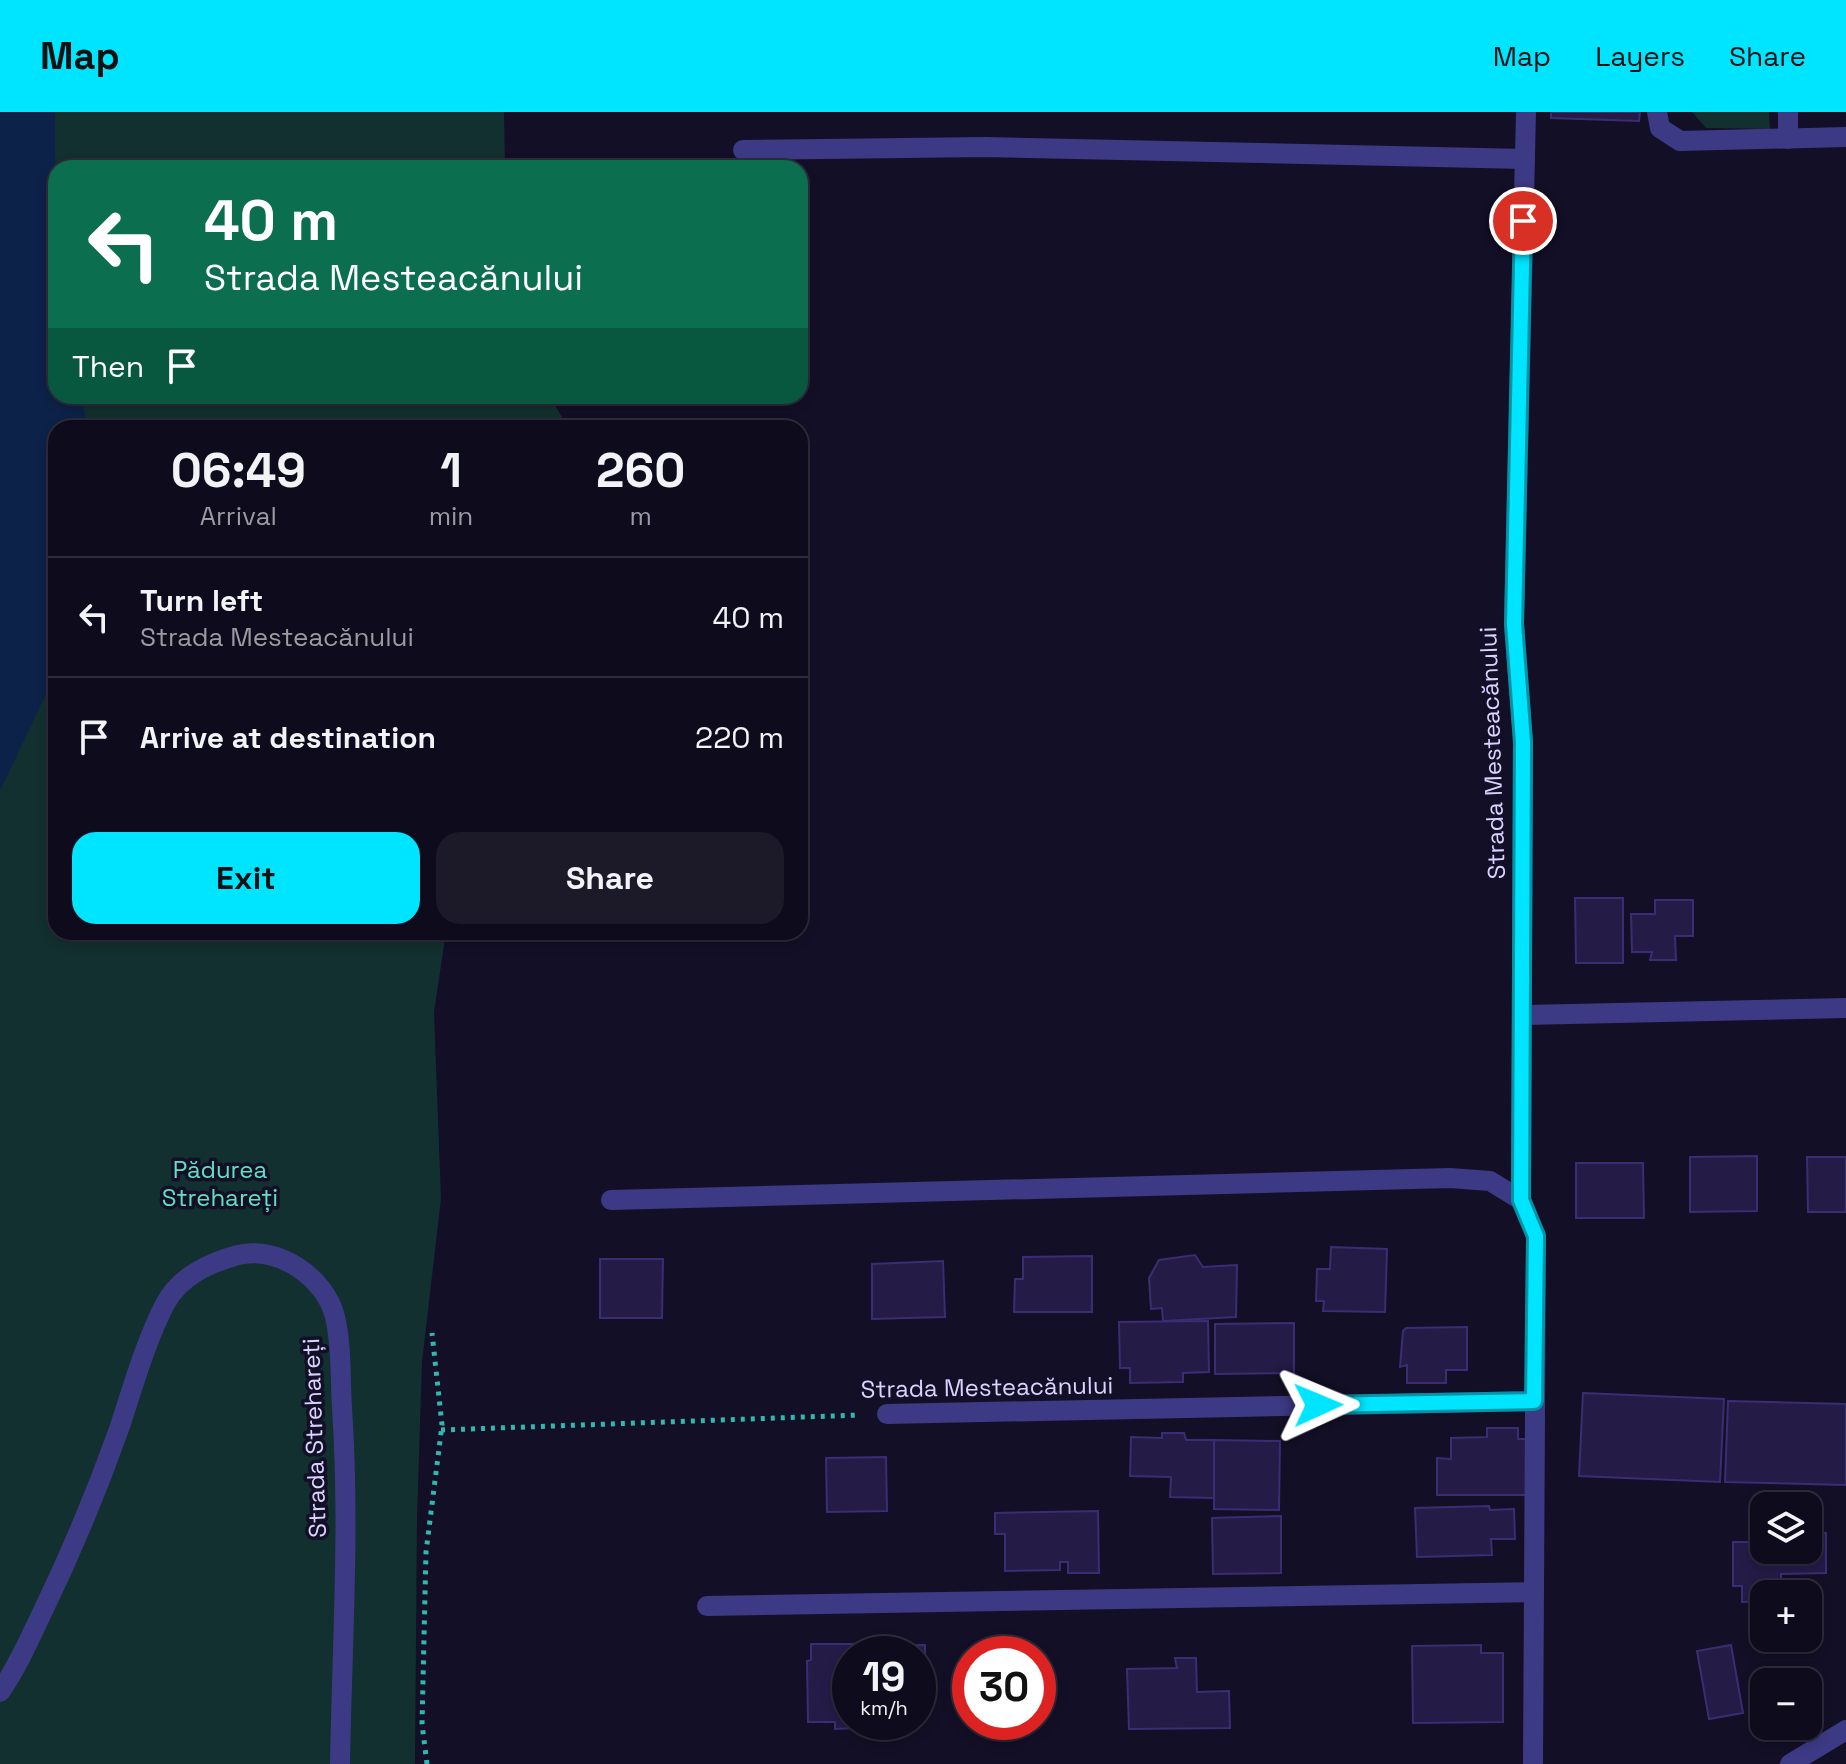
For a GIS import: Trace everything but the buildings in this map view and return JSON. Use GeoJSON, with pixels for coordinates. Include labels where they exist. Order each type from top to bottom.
{"type":"FeatureCollection","features":[{"type":"Feature","properties":{"kind":"street","name":"Strada Mesteacănului"},"geometry":{"type":"LineString","coordinates":[[1526,112],[1514,624],[1523,742],[1521,1200],[1536,1236],[1533,1764]]}},
{"type":"Feature","properties":{"kind":"street"},"geometry":{"type":"LineString","coordinates":[[1657,112],[1660,128],[1680,141],[1846,137]]}},
{"type":"Feature","properties":{"kind":"street"},"geometry":{"type":"LineString","coordinates":[[1788,112],[1788,139]]}},
{"type":"Feature","properties":{"kind":"street"},"geometry":{"type":"LineString","coordinates":[[743,150],[986,147],[1525,159]]}},
{"type":"Feature","properties":{"kind":"street"},"geometry":{"type":"LineString","coordinates":[[1522,1015],[1846,1008]]}},
{"type":"Feature","properties":{"kind":"street"},"geometry":{"type":"LineString","coordinates":[[611,1200],[1450,1178],[1490,1181],[1521,1200]]}},
{"type":"Feature","properties":{"kind":"street","name":"Strada Strehareți"},"geometry":{"type":"LineString","coordinates":[[0,1692],[13,1674],[66,1564],[166,1303],[184,1279],[214,1262],[243,1254],[269,1254],[298,1266],[320,1288],[335,1316],[347,1473],[340,1764]]}},
{"type":"Feature","properties":{"kind":"street","name":"Strada Mesteacănului"},"geometry":{"type":"LineString","coordinates":[[887,1414],[1534,1401]]}},
{"type":"Feature","properties":{"kind":"street"},"geometry":{"type":"LineString","coordinates":[[707,1606],[1534,1592]]}},
{"type":"Feature","properties":{"kind":"street"},"geometry":{"type":"LineString","coordinates":[[1790,1764],[1846,1730]]}},
{"type":"Feature","properties":{"kind":"path"},"geometry":{"type":"LineString","coordinates":[[427,1764],[422,1724],[426,1552],[441,1430],[432,1333]]}},
{"type":"Feature","properties":{"kind":"path","name":"Strada Mesteacănului"},"geometry":{"type":"LineString","coordinates":[[441,1430],[887,1414]]}},
{"type":"Feature","properties":{"kind":"green space","name":"Pădurea Strehareți"},"geometry":{"type":"Polygon","coordinates":[[[0,112],[504,112],[505,160],[48,160],[48,404],[554,404],[564,420],[48,420],[48,940],[445,940],[434,1012],[441,1199],[422,1362],[415,1764],[0,1764],[0,112]]]}},
{"type":"Feature","properties":{"kind":"green space"},"geometry":{"type":"Polygon","coordinates":[[[1692,112],[1769,112],[1770,129],[1706,128],[1692,112]]]}},
{"type":"Feature","properties":{"kind":"water"},"geometry":{"type":"Polygon","coordinates":[[[0,112],[55,112],[55,160],[48,160],[48,404],[83,404],[86,420],[48,420],[48,690],[0,791],[0,112]]]}},
{"type":"Feature","properties":{"kind":"route"},"geometry":{"type":"LineString","coordinates":[[1318,1405],[1534,1401],[1536,1236],[1521,1200],[1523,742],[1514,624],[1523,221]]}}]}
